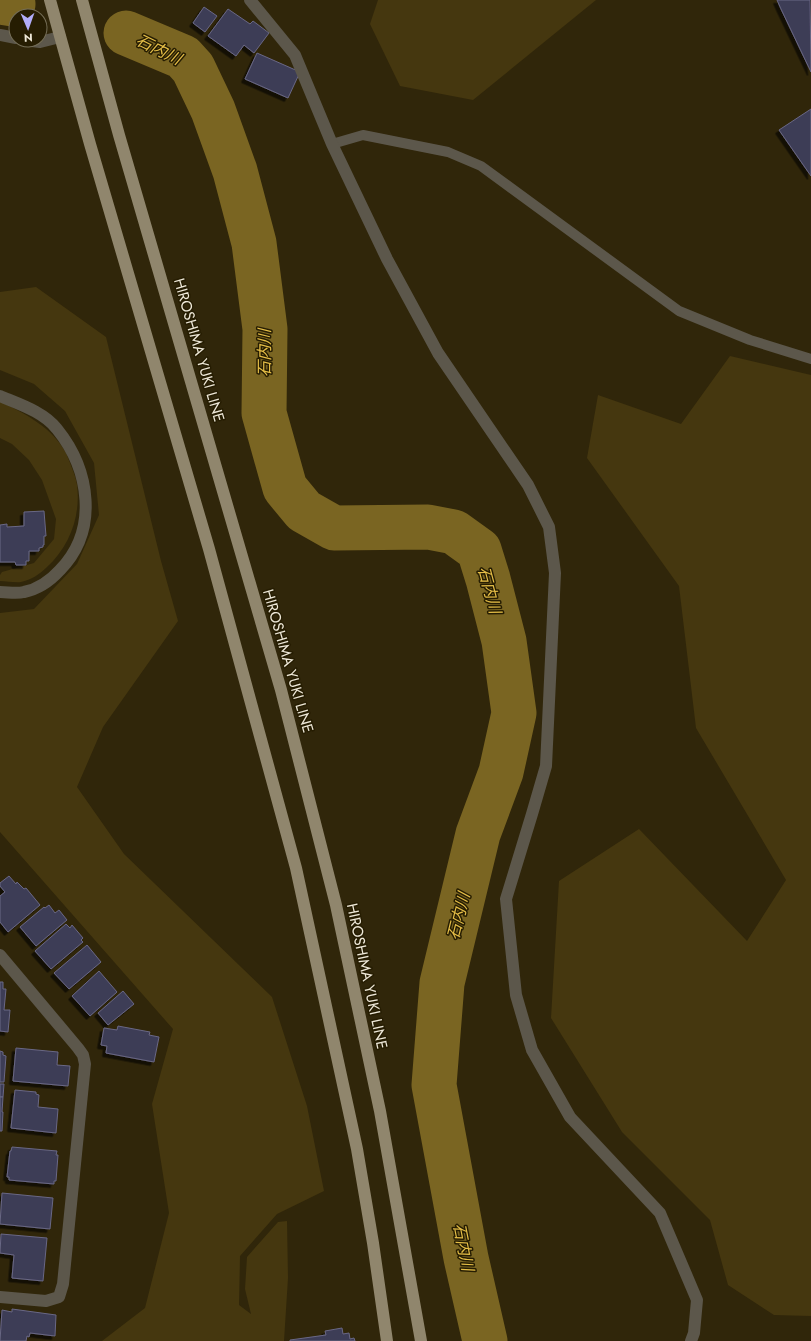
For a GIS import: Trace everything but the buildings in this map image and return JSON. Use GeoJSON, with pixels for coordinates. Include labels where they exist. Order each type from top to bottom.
{"type":"FeatureCollection","features":[{"type":"Feature","properties":{"kind":"main road"},"geometry":{"type":"LineString","coordinates":[[50,0],[209,549],[296,868],[357,1149],[373,1243],[387,1341]]}},
{"type":"Feature","properties":{"kind":"main road","name":"HIROSHIMA YUKI LINE"},"geometry":{"type":"LineString","coordinates":[[82,0],[119,135],[281,690],[330,882],[380,1111],[421,1341]]}},
{"type":"Feature","properties":{"kind":"street"},"geometry":{"type":"LineString","coordinates":[[250,0],[295,54],[332,144],[387,258],[438,352],[528,485],[549,527],[554,573],[546,766],[506,900],[516,995],[532,1050],[570,1117],[660,1213],[697,1300],[694,1333],[691,1341]]}},
{"type":"Feature","properties":{"kind":"street"},"geometry":{"type":"LineString","coordinates":[[48,40],[60,37]]}},
{"type":"Feature","properties":{"kind":"street"},"geometry":{"type":"LineString","coordinates":[[0,396],[40,414],[57,428],[72,450],[80,467],[85,487],[86,512],[75,552],[64,567],[40,587],[24,592],[0,592]]}},
{"type":"Feature","properties":{"kind":"street"},"geometry":{"type":"LineString","coordinates":[[0,956],[78,1048],[83,1055],[85,1064],[63,1284],[59,1297],[46,1301],[0,1297]]}},
{"type":"Feature","properties":{"kind":"lane"},"geometry":{"type":"LineString","coordinates":[[332,144],[363,135],[448,152],[481,166],[679,312],[750,340],[811,359]]}},
{"type":"Feature","properties":{"kind":"shaded area"},"geometry":{"type":"Polygon","coordinates":[[[378,0],[596,0],[473,100],[400,86],[370,24],[378,0]]]}},
{"type":"Feature","properties":{"kind":"shaded area"},"geometry":{"type":"Polygon","coordinates":[[[36,287],[106,337],[161,561],[178,621],[103,727],[77,787],[124,854],[272,997],[307,1106],[324,1191],[277,1214],[240,1256],[239,1305],[251,1314],[245,1289],[247,1257],[278,1222],[287,1221],[288,1278],[284,1341],[102,1341],[145,1308],[169,1213],[152,1104],[173,1029],[0,832],[0,613],[34,609],[77,564],[99,515],[94,463],[65,411],[34,384],[0,370],[0,292],[36,287]]]}},
{"type":"Feature","properties":{"kind":"shaded area"},"geometry":{"type":"Polygon","coordinates":[[[730,356],[811,375],[811,1316],[774,1315],[728,1285],[710,1220],[622,1132],[551,1018],[559,881],[639,829],[747,941],[786,880],[696,728],[679,586],[587,458],[598,395],[681,424],[730,356]]]}},
{"type":"Feature","properties":{"kind":"shaded area"},"geometry":{"type":"Polygon","coordinates":[[[0,401],[37,422],[53,436],[66,453],[77,485],[77,508],[68,540],[55,559],[44,570],[32,578],[21,582],[0,581],[0,575],[2,572],[34,563],[54,539],[56,519],[42,480],[29,460],[12,444],[0,438],[0,401]]]}},
{"type":"Feature","properties":{"kind":"waterway","name":"石内川"},"geometry":{"type":"LineString","coordinates":[[0,2],[13,4]]}},
{"type":"Feature","properties":{"kind":"waterway","name":"石内川"},"geometry":{"type":"LineString","coordinates":[[126,33],[183,57],[193,68],[213,110],[235,171],[254,243],[265,329],[264,413],[285,488],[304,511],[334,528],[428,527],[454,532],[479,550],[488,579],[504,641],[514,713],[501,772],[478,834],[442,983],[434,1085],[466,1258],[485,1341]]}}]}
